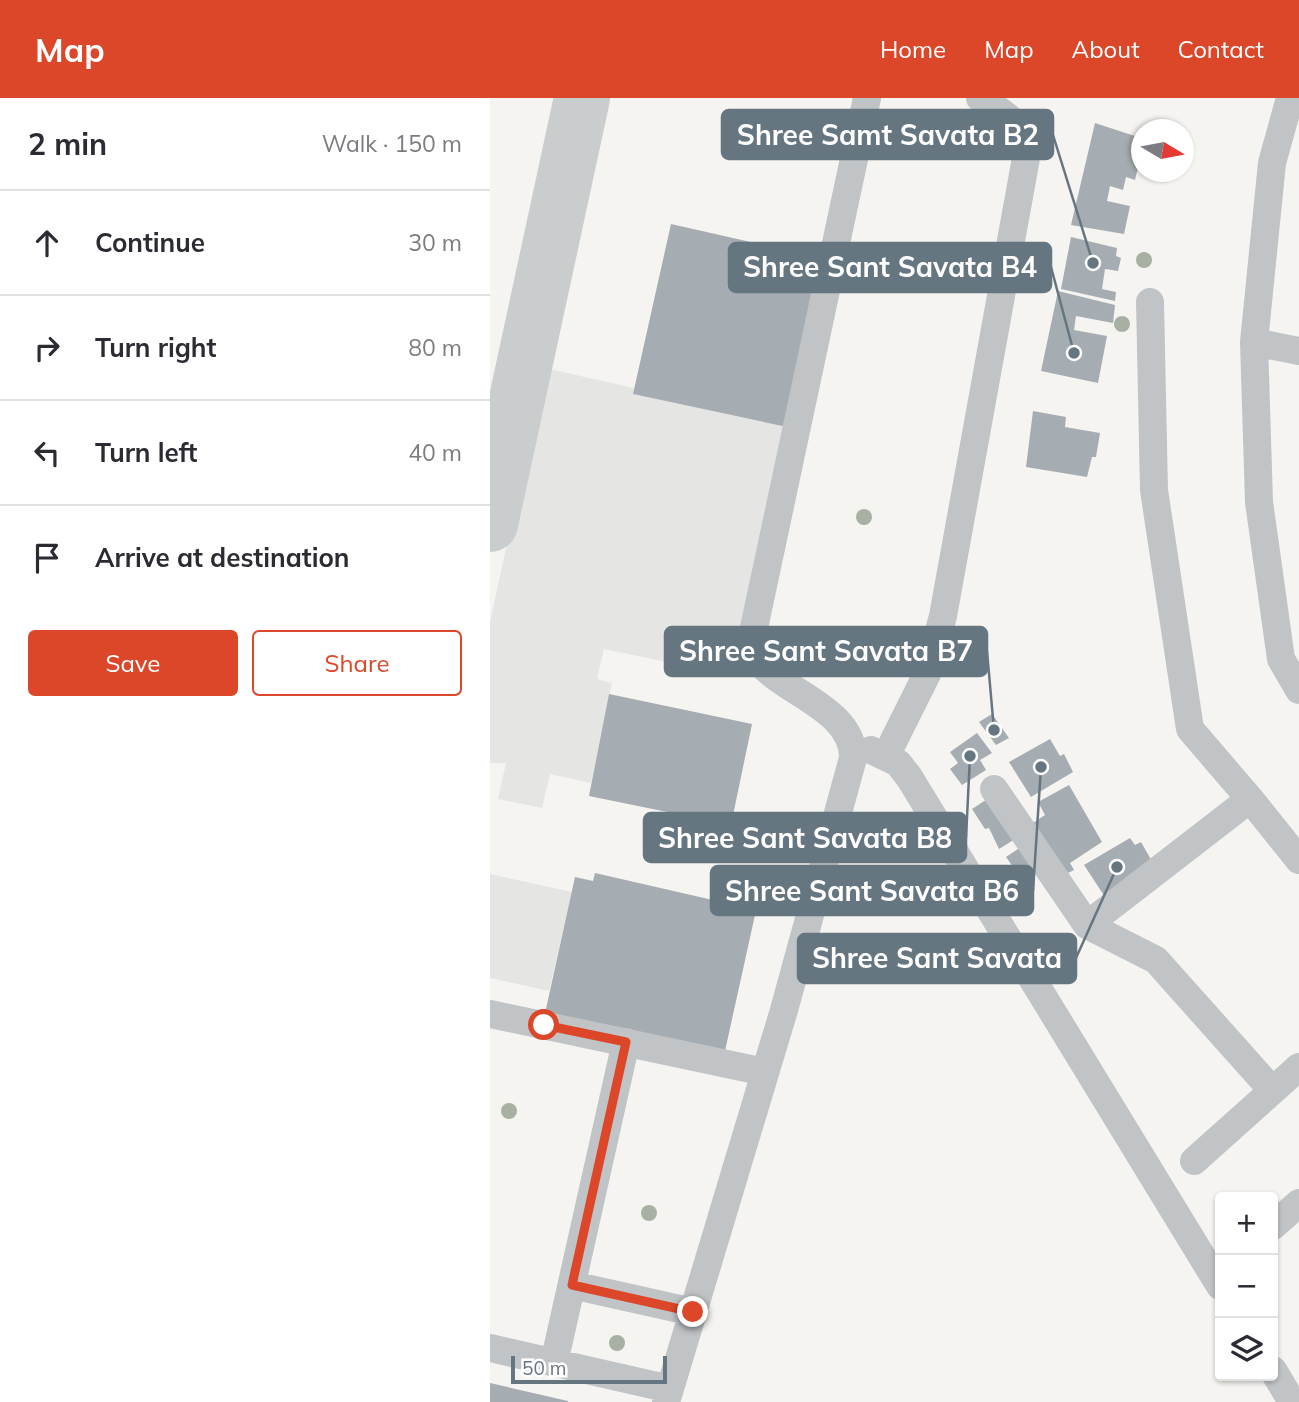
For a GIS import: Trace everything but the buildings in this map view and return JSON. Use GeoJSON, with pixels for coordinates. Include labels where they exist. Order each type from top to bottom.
{"type":"FeatureCollection","features":[{"type":"Feature","properties":{"kind":"street"},"geometry":{"type":"LineString","coordinates":[[490,1349],[554,1363],[668,1395],[765,1072],[850,774],[853,749],[849,734],[841,724],[756,660],[751,642],[867,98]]}},
{"type":"Feature","properties":{"kind":"street"},"geometry":{"type":"LineString","coordinates":[[886,756],[927,674],[943,616],[1026,158],[1027,143],[1020,129],[1007,115],[980,98]]}},
{"type":"Feature","properties":{"kind":"street"},"geometry":{"type":"LineString","coordinates":[[1290,98],[1272,163],[1254,342],[1259,502],[1281,659],[1299,690]]}},
{"type":"Feature","properties":{"kind":"street"},"geometry":{"type":"LineString","coordinates":[[1150,302],[1154,490],[1190,729],[1299,860]]}},
{"type":"Feature","properties":{"kind":"street"},"geometry":{"type":"LineString","coordinates":[[1254,342],[1299,351]]}},
{"type":"Feature","properties":{"kind":"street"},"geometry":{"type":"LineString","coordinates":[[853,749],[886,756],[898,763],[909,777],[1215,1278]]}},
{"type":"Feature","properties":{"kind":"street"},"geometry":{"type":"LineString","coordinates":[[994,789],[1087,925],[1156,960],[1272,1090]]}},
{"type":"Feature","properties":{"kind":"street"},"geometry":{"type":"LineString","coordinates":[[1087,925],[1250,799]]}},
{"type":"Feature","properties":{"kind":"street"},"geometry":{"type":"LineString","coordinates":[[490,1014],[765,1072]]}},
{"type":"Feature","properties":{"kind":"street"},"geometry":{"type":"LineString","coordinates":[[554,1363],[626,1042]]}},
{"type":"Feature","properties":{"kind":"street"},"geometry":{"type":"LineString","coordinates":[[1194,1161],[1299,1067]]}},
{"type":"Feature","properties":{"kind":"street"},"geometry":{"type":"LineString","coordinates":[[1278,1222],[1299,1203]]}},
{"type":"Feature","properties":{"kind":"street"},"geometry":{"type":"LineString","coordinates":[[572,1285],[693,1312]]}},
{"type":"Feature","properties":{"kind":"street"},"geometry":{"type":"LineString","coordinates":[[1278,1378],[1292,1402]]}},
{"type":"Feature","properties":{"kind":"shaded area"},"geometry":{"type":"Polygon","coordinates":[[[545,368],[634,388],[633,394],[787,427],[733,676],[604,649],[597,679],[612,683],[591,783],[550,774],[542,808],[498,799],[506,763],[490,763],[490,622],[545,368]]]}},
{"type":"Feature","properties":{"kind":"shaded area"},"geometry":{"type":"Polygon","coordinates":[[[490,874],[572,892],[549,991],[490,978],[490,874]]]}},
{"type":"Feature","properties":{"kind":"taxiway"},"geometry":{"type":"LineString","coordinates":[[490,524],[582,98]]}},
{"type":"Feature","properties":{"kind":"place","name":"Shree Samt Savata B2"},"geometry":{"type":"Point","coordinates":[1093,263]}},
{"type":"Feature","properties":{"kind":"place","name":"Shree Sant Savata B4"},"geometry":{"type":"Point","coordinates":[1074,353]}},
{"type":"Feature","properties":{"kind":"place","name":"Shree Sant Savata B7"},"geometry":{"type":"Point","coordinates":[994,730]}},
{"type":"Feature","properties":{"kind":"place","name":"Shree Sant Savata B8"},"geometry":{"type":"Point","coordinates":[970,756]}},
{"type":"Feature","properties":{"kind":"place","name":"Shree Sant Savata B6"},"geometry":{"type":"Point","coordinates":[1041,767]}},
{"type":"Feature","properties":{"kind":"place","name":"Shree Sant Savata"},"geometry":{"type":"Point","coordinates":[1117,867]}},
{"type":"Feature","properties":{"kind":"route"},"geometry":{"type":"LineString","coordinates":[[544,1025],[626,1042],[572,1285],[693,1312]]}}]}
